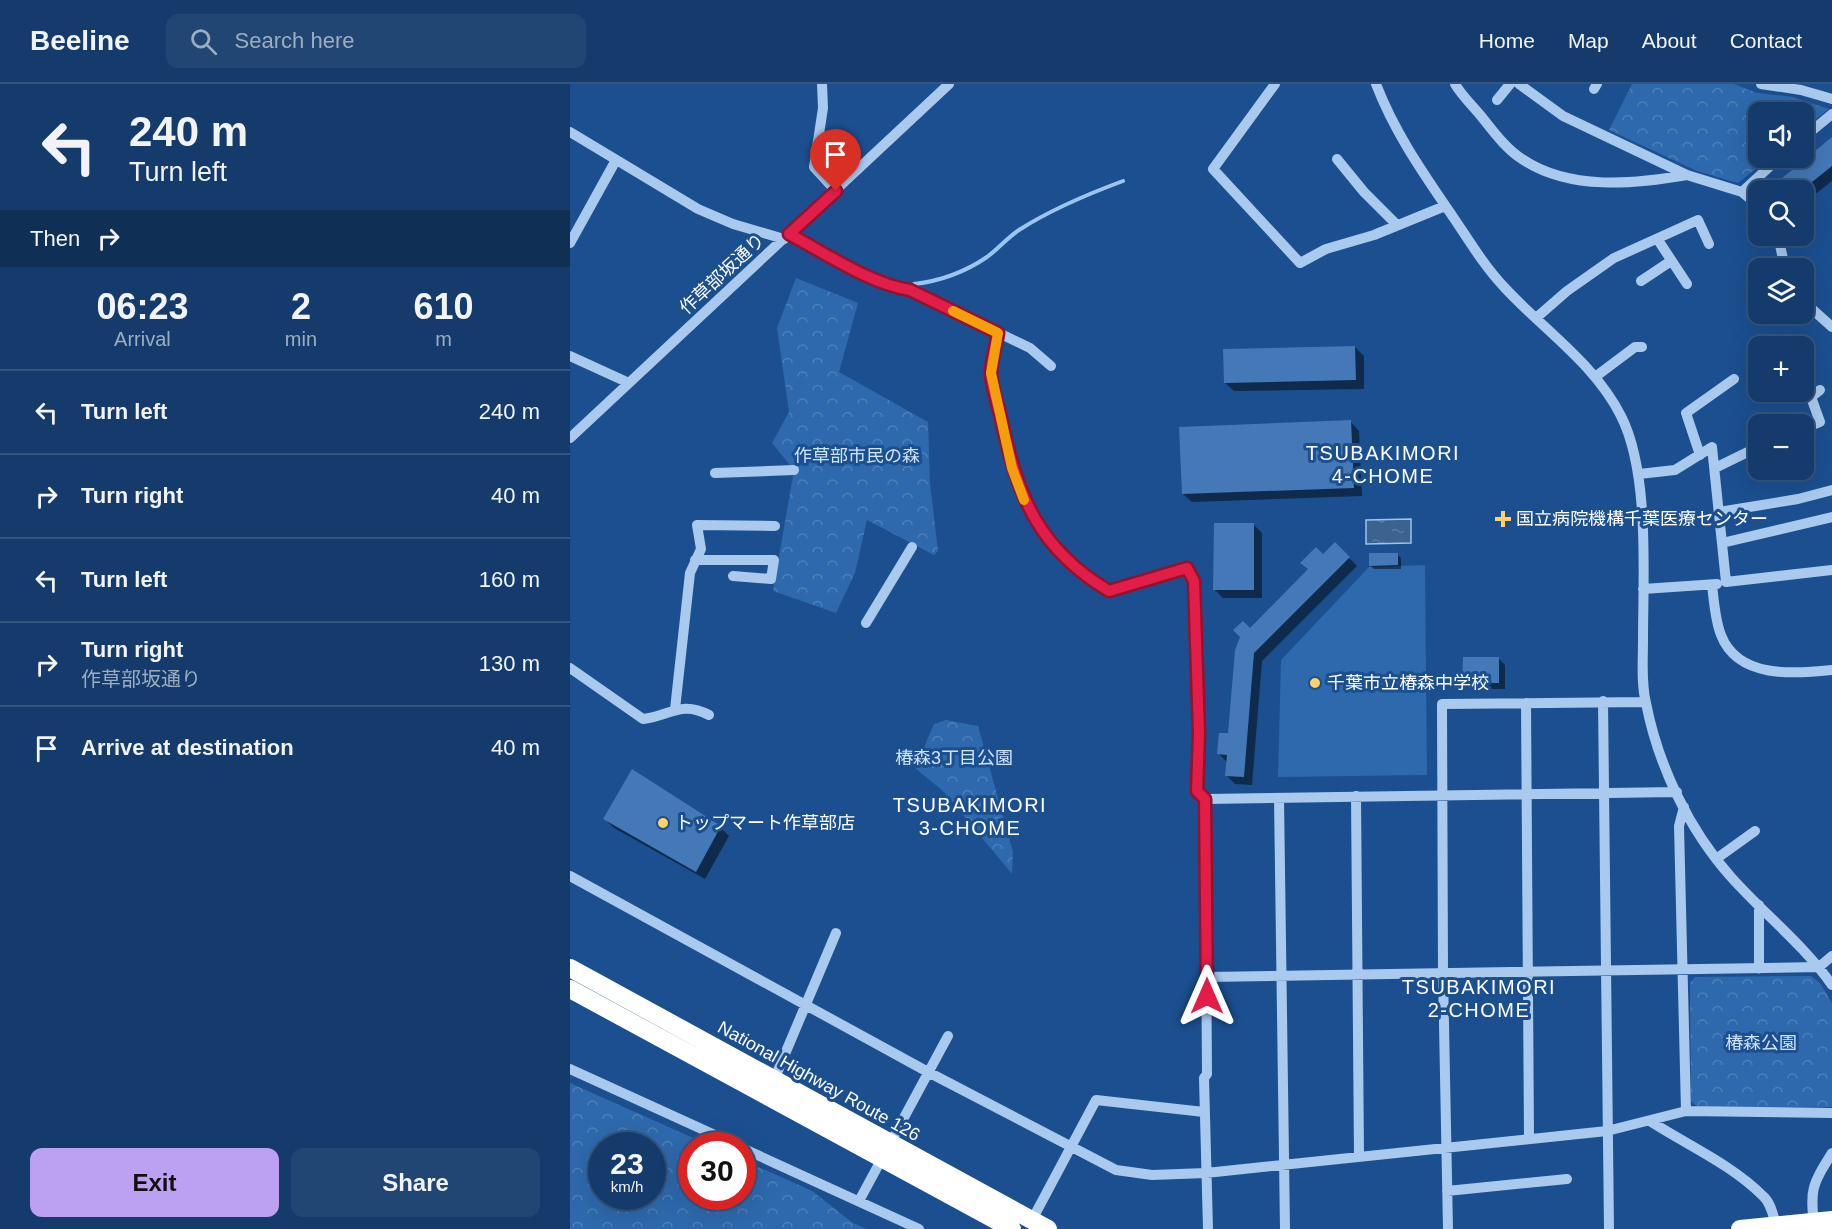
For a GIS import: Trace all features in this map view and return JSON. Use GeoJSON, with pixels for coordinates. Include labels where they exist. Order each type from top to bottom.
{"type":"FeatureCollection","features":[{"type":"Feature","properties":{"kind":"highway","name":"National Highway Route 126"},"geometry":{"type":"LineString","coordinates":[[570,968],[774,1080],[884,1151],[1012,1229]]}},
{"type":"Feature","properties":{"kind":"highway","name":"National Highway Route 126"},"geometry":{"type":"LineString","coordinates":[[570,989],[884,1151],[1040,1225]]}},
{"type":"Feature","properties":{"kind":"highway"},"geometry":{"type":"LineString","coordinates":[[1740,1229],[1820,1224]]}},
{"type":"Feature","properties":{"kind":"street"},"geometry":{"type":"LineString","coordinates":[[822,84],[823,108],[814,167],[836,191]]}},
{"type":"Feature","properties":{"kind":"street","name":"作草部坂通り"},"geometry":{"type":"LineString","coordinates":[[570,438],[949,84]]}},
{"type":"Feature","properties":{"kind":"street"},"geometry":{"type":"LineString","coordinates":[[1275,84],[1213,169],[1300,263],[1326,249],[1445,206]]}},
{"type":"Feature","properties":{"kind":"street"},"geometry":{"type":"LineString","coordinates":[[1376,84],[1390,120],[1421,172],[1485,264],[1595,377],[1622,417],[1630,437],[1639,474],[1645,702],[1667,771],[1684,807],[1716,859],[1819,967],[1832,985]]}},
{"type":"Feature","properties":{"kind":"street"},"geometry":{"type":"LineString","coordinates":[[1455,84],[1491,129],[1521,159],[1550,174],[1567,179],[1602,181],[1630,181],[1687,175]]}},
{"type":"Feature","properties":{"kind":"street"},"geometry":{"type":"LineString","coordinates":[[1497,100],[1510,84]]}},
{"type":"Feature","properties":{"kind":"street"},"geometry":{"type":"LineString","coordinates":[[1519,84],[1563,116],[1687,175],[1742,192],[1748,197]]}},
{"type":"Feature","properties":{"kind":"street"},"geometry":{"type":"LineString","coordinates":[[1761,84],[1801,90],[1832,99]]}},
{"type":"Feature","properties":{"kind":"street"},"geometry":{"type":"LineString","coordinates":[[1814,129],[1832,114]]}},
{"type":"Feature","properties":{"kind":"street"},"geometry":{"type":"LineString","coordinates":[[570,132],[698,209],[733,224],[786,237],[896,288],[910,290],[1030,348],[1051,366]]}},
{"type":"Feature","properties":{"kind":"street"},"geometry":{"type":"LineString","coordinates":[[1337,159],[1364,192],[1397,225]]}},
{"type":"Feature","properties":{"kind":"street"},"geometry":{"type":"LineString","coordinates":[[570,243],[616,160]]}},
{"type":"Feature","properties":{"kind":"street"},"geometry":{"type":"LineString","coordinates":[[1742,192],[1768,168]]}},
{"type":"Feature","properties":{"kind":"street"},"geometry":{"type":"LineString","coordinates":[[1536,318],[1588,274],[1614,258],[1698,220],[1709,244]]}},
{"type":"Feature","properties":{"kind":"street"},"geometry":{"type":"LineString","coordinates":[[1658,240],[1687,284]]}},
{"type":"Feature","properties":{"kind":"street"},"geometry":{"type":"LineString","coordinates":[[1641,281],[1671,261]]}},
{"type":"Feature","properties":{"kind":"street"},"geometry":{"type":"LineString","coordinates":[[1814,311],[1832,327]]}},
{"type":"Feature","properties":{"kind":"street"},"geometry":{"type":"LineString","coordinates":[[998,333],[991,373],[1012,468],[1030,514],[1045,535],[1075,567],[1109,591],[1187,568],[1194,581],[1199,733],[1197,791],[1205,799],[1207,1074],[1204,1078],[1204,1112],[1208,1229]]}},
{"type":"Feature","properties":{"kind":"street"},"geometry":{"type":"LineString","coordinates":[[1595,377],[1635,347],[1642,347]]}},
{"type":"Feature","properties":{"kind":"street"},"geometry":{"type":"LineString","coordinates":[[570,356],[629,383]]}},
{"type":"Feature","properties":{"kind":"street"},"geometry":{"type":"LineString","coordinates":[[1700,455],[1686,413],[1734,379]]}},
{"type":"Feature","properties":{"kind":"street"},"geometry":{"type":"LineString","coordinates":[[1814,425],[1821,422],[1811,397],[1820,390]]}},
{"type":"Feature","properties":{"kind":"street"},"geometry":{"type":"LineString","coordinates":[[1639,474],[1675,470],[1712,447],[1726,582]]}},
{"type":"Feature","properties":{"kind":"street"},"geometry":{"type":"LineString","coordinates":[[1714,468],[1748,452]]}},
{"type":"Feature","properties":{"kind":"street"},"geometry":{"type":"LineString","coordinates":[[715,473],[794,470]]}},
{"type":"Feature","properties":{"kind":"street"},"geometry":{"type":"LineString","coordinates":[[1719,512],[1787,501],[1832,490]]}},
{"type":"Feature","properties":{"kind":"street"},"geometry":{"type":"LineString","coordinates":[[1722,543],[1832,517]]}},
{"type":"Feature","properties":{"kind":"street"},"geometry":{"type":"LineString","coordinates":[[675,709],[690,573],[701,549],[697,525],[775,526]]}},
{"type":"Feature","properties":{"kind":"street"},"geometry":{"type":"LineString","coordinates":[[866,623],[912,547]]}},
{"type":"Feature","properties":{"kind":"street"},"geometry":{"type":"LineString","coordinates":[[695,560],[774,560],[771,579],[733,576]]}},
{"type":"Feature","properties":{"kind":"street"},"geometry":{"type":"LineString","coordinates":[[1643,589],[1712,585],[1832,570]]}},
{"type":"Feature","properties":{"kind":"street"},"geometry":{"type":"LineString","coordinates":[[1712,585],[1722,637],[1736,657],[1764,670],[1797,674],[1832,670]]}},
{"type":"Feature","properties":{"kind":"street"},"geometry":{"type":"LineString","coordinates":[[570,668],[644,719],[675,709],[689,708],[709,715]]}},
{"type":"Feature","properties":{"kind":"street"},"geometry":{"type":"LineString","coordinates":[[1603,701],[1609,1229]]}},
{"type":"Feature","properties":{"kind":"street"},"geometry":{"type":"LineString","coordinates":[[1526,702],[1529,1139]]}},
{"type":"Feature","properties":{"kind":"street"},"geometry":{"type":"LineString","coordinates":[[1448,1229],[1443,973],[1442,704],[1645,702]]}},
{"type":"Feature","properties":{"kind":"street"},"geometry":{"type":"LineString","coordinates":[[1205,799],[1677,792]]}},
{"type":"Feature","properties":{"kind":"street"},"geometry":{"type":"LineString","coordinates":[[1356,796],[1359,1156]]}},
{"type":"Feature","properties":{"kind":"street"},"geometry":{"type":"LineString","coordinates":[[1279,798],[1282,1165],[1285,1229]]}},
{"type":"Feature","properties":{"kind":"street"},"geometry":{"type":"LineString","coordinates":[[1684,807],[1679,826],[1686,1111]]}},
{"type":"Feature","properties":{"kind":"street"},"geometry":{"type":"LineString","coordinates":[[1716,859],[1755,831]]}},
{"type":"Feature","properties":{"kind":"street"},"geometry":{"type":"LineString","coordinates":[[570,876],[928,1072],[1116,1170],[1152,1175],[1206,1173],[1607,1131],[1686,1111],[1832,1113]]}},
{"type":"Feature","properties":{"kind":"street"},"geometry":{"type":"LineString","coordinates":[[1759,905],[1759,969]]}},
{"type":"Feature","properties":{"kind":"street"},"geometry":{"type":"LineString","coordinates":[[774,1080],[836,933]]}},
{"type":"Feature","properties":{"kind":"street"},"geometry":{"type":"LineString","coordinates":[[1207,977],[1819,967],[1832,956]]}},
{"type":"Feature","properties":{"kind":"street"},"geometry":{"type":"LineString","coordinates":[[859,1201],[948,1036]]}},
{"type":"Feature","properties":{"kind":"street"},"geometry":{"type":"LineString","coordinates":[[570,1069],[708,1132]]}},
{"type":"Feature","properties":{"kind":"street"},"geometry":{"type":"LineString","coordinates":[[1040,1225],[1071,1148],[1096,1100],[1204,1112]]}},
{"type":"Feature","properties":{"kind":"street"},"geometry":{"type":"LineString","coordinates":[[1650,1121],[1707,1154],[1764,1196],[1776,1225]]}},
{"type":"Feature","properties":{"kind":"street"},"geometry":{"type":"LineString","coordinates":[[1820,1224],[1811,1194],[1815,1180],[1832,1153]]}},
{"type":"Feature","properties":{"kind":"street"},"geometry":{"type":"LineString","coordinates":[[756,1154],[919,1229]]}},
{"type":"Feature","properties":{"kind":"street"},"geometry":{"type":"LineString","coordinates":[[1447,1191],[1567,1179]]}},
{"type":"Feature","properties":{"kind":"green space"},"geometry":{"type":"Polygon","coordinates":[[[1632,84],[1734,84],[1757,93],[1793,97],[1808,102],[1748,102],[1748,168],[1757,168],[1738,183],[1697,171],[1609,130],[1632,84]]]}},
{"type":"Feature","properties":{"kind":"green space"},"geometry":{"type":"Polygon","coordinates":[[[1814,104],[1829,109],[1814,121],[1814,104]]]}},
{"type":"Feature","properties":{"kind":"green space","name":"作草部市民の森"},"geometry":{"type":"Polygon","coordinates":[[[796,278],[858,303],[839,372],[928,422],[930,483],[938,551],[934,555],[867,520],[855,573],[836,613],[773,591],[794,470],[772,443],[789,412],[777,328],[796,278]]]}},
{"type":"Feature","properties":{"kind":"green space"},"geometry":{"type":"Polygon","coordinates":[[[1425,565],[1427,775],[1278,777],[1281,660],[1369,567],[1425,565]]]}},
{"type":"Feature","properties":{"kind":"green space","name":"椿森3丁目公園"},"geometry":{"type":"Polygon","coordinates":[[[946,720],[978,726],[1013,852],[1012,874],[943,791],[915,768],[934,724],[946,720]]]}},
{"type":"Feature","properties":{"kind":"green space","name":"椿森公園"},"geometry":{"type":"Polygon","coordinates":[[[1811,976],[1820,983],[1832,1003],[1832,1107],[1700,1109],[1691,1101],[1690,983],[1695,977],[1811,976]]]}},
{"type":"Feature","properties":{"kind":"green space"},"geometry":{"type":"Polygon","coordinates":[[[570,1083],[680,1132],[678,1210],[756,1210],[756,1166],[812,1191],[853,1223],[867,1229],[570,1229],[570,1083]]]}},
{"type":"Feature","properties":{"kind":"water"},"geometry":{"type":"Polygon","coordinates":[[[1411,519],[1411,543],[1366,544],[1366,520],[1411,519]]]}},
{"type":"Feature","properties":{"kind":"building"},"geometry":{"type":"Polygon","coordinates":[[[1832,137],[1832,166],[1814,180],[1782,180],[1794,168],[1814,168],[1814,152],[1832,137]]]}},
{"type":"Feature","properties":{"kind":"building"},"geometry":{"type":"Polygon","coordinates":[[[1355,346],[1356,380],[1224,383],[1223,349],[1355,346]]]}},
{"type":"Feature","properties":{"kind":"building"},"geometry":{"type":"Polygon","coordinates":[[[1351,420],[1354,488],[1182,494],[1179,427],[1351,420]]]}},
{"type":"Feature","properties":{"kind":"building"},"geometry":{"type":"Polygon","coordinates":[[[1214,523],[1254,523],[1254,590],[1213,590],[1214,523]]]}},
{"type":"Feature","properties":{"kind":"building"},"geometry":{"type":"Polygon","coordinates":[[[1335,542],[1350,557],[1254,653],[1244,777],[1225,776],[1227,755],[1217,754],[1219,733],[1228,733],[1235,650],[1240,637],[1233,630],[1243,621],[1250,628],[1308,569],[1300,563],[1316,547],[1323,554],[1335,542]]]}},
{"type":"Feature","properties":{"kind":"building"},"geometry":{"type":"Polygon","coordinates":[[[1369,553],[1398,553],[1398,565],[1369,566],[1369,553]]]}},
{"type":"Feature","properties":{"kind":"building"},"geometry":{"type":"Polygon","coordinates":[[[1463,657],[1499,657],[1499,683],[1462,683],[1463,657]]]}},
{"type":"Feature","properties":{"kind":"building","name":"トップマート作草部店"},"geometry":{"type":"Polygon","coordinates":[[[632,769],[721,826],[696,872],[603,819],[632,769]]]}},
{"type":"Feature","properties":{"kind":"waterway"},"geometry":{"type":"LineString","coordinates":[[914,284],[943,278],[970,267],[987,257],[1015,233],[1043,216],[1123,181]]}},
{"type":"Feature","properties":{"kind":"railway"},"geometry":{"type":"LineString","coordinates":[[570,973],[1037,1229]]}},
{"type":"Feature","properties":{"kind":"railway"},"geometry":{"type":"LineString","coordinates":[[570,983],[1015,1229]]}},
{"type":"Feature","properties":{"kind":"slow traffic"},"geometry":{"type":"LineString","coordinates":[[953,311],[998,333],[991,373],[1012,468],[1024,500]]}},
{"type":"Feature","properties":{"kind":"place","name":"国立病院機構千葉医療センター"},"geometry":{"type":"Point","coordinates":[1503,519]}},
{"type":"Feature","properties":{"kind":"place","name":"千葉市立椿森中学校"},"geometry":{"type":"Point","coordinates":[1315,683]}},
{"type":"Feature","properties":{"kind":"place","name":"トップマート作草部店"},"geometry":{"type":"Point","coordinates":[663,823]}},
{"type":"Feature","properties":{"kind":"district","name":"TSUBAKIMORI 4-CHOME"},"geometry":{"type":"Point","coordinates":[1383,464]}},
{"type":"Feature","properties":{"kind":"district","name":"TSUBAKIMORI 3-CHOME"},"geometry":{"type":"Point","coordinates":[970,816]}},
{"type":"Feature","properties":{"kind":"district","name":"TSUBAKIMORI 2-CHOME"},"geometry":{"type":"Point","coordinates":[1479,998]}},
{"type":"Feature","properties":{"kind":"route"},"geometry":{"type":"LineString","coordinates":[[836,191],[789,234],[879,280],[896,288],[910,290],[998,333],[991,373],[1012,468],[1030,514],[1059,553],[1109,591],[1187,568],[1194,581],[1199,733],[1197,791],[1205,799],[1207,996]]}}]}
